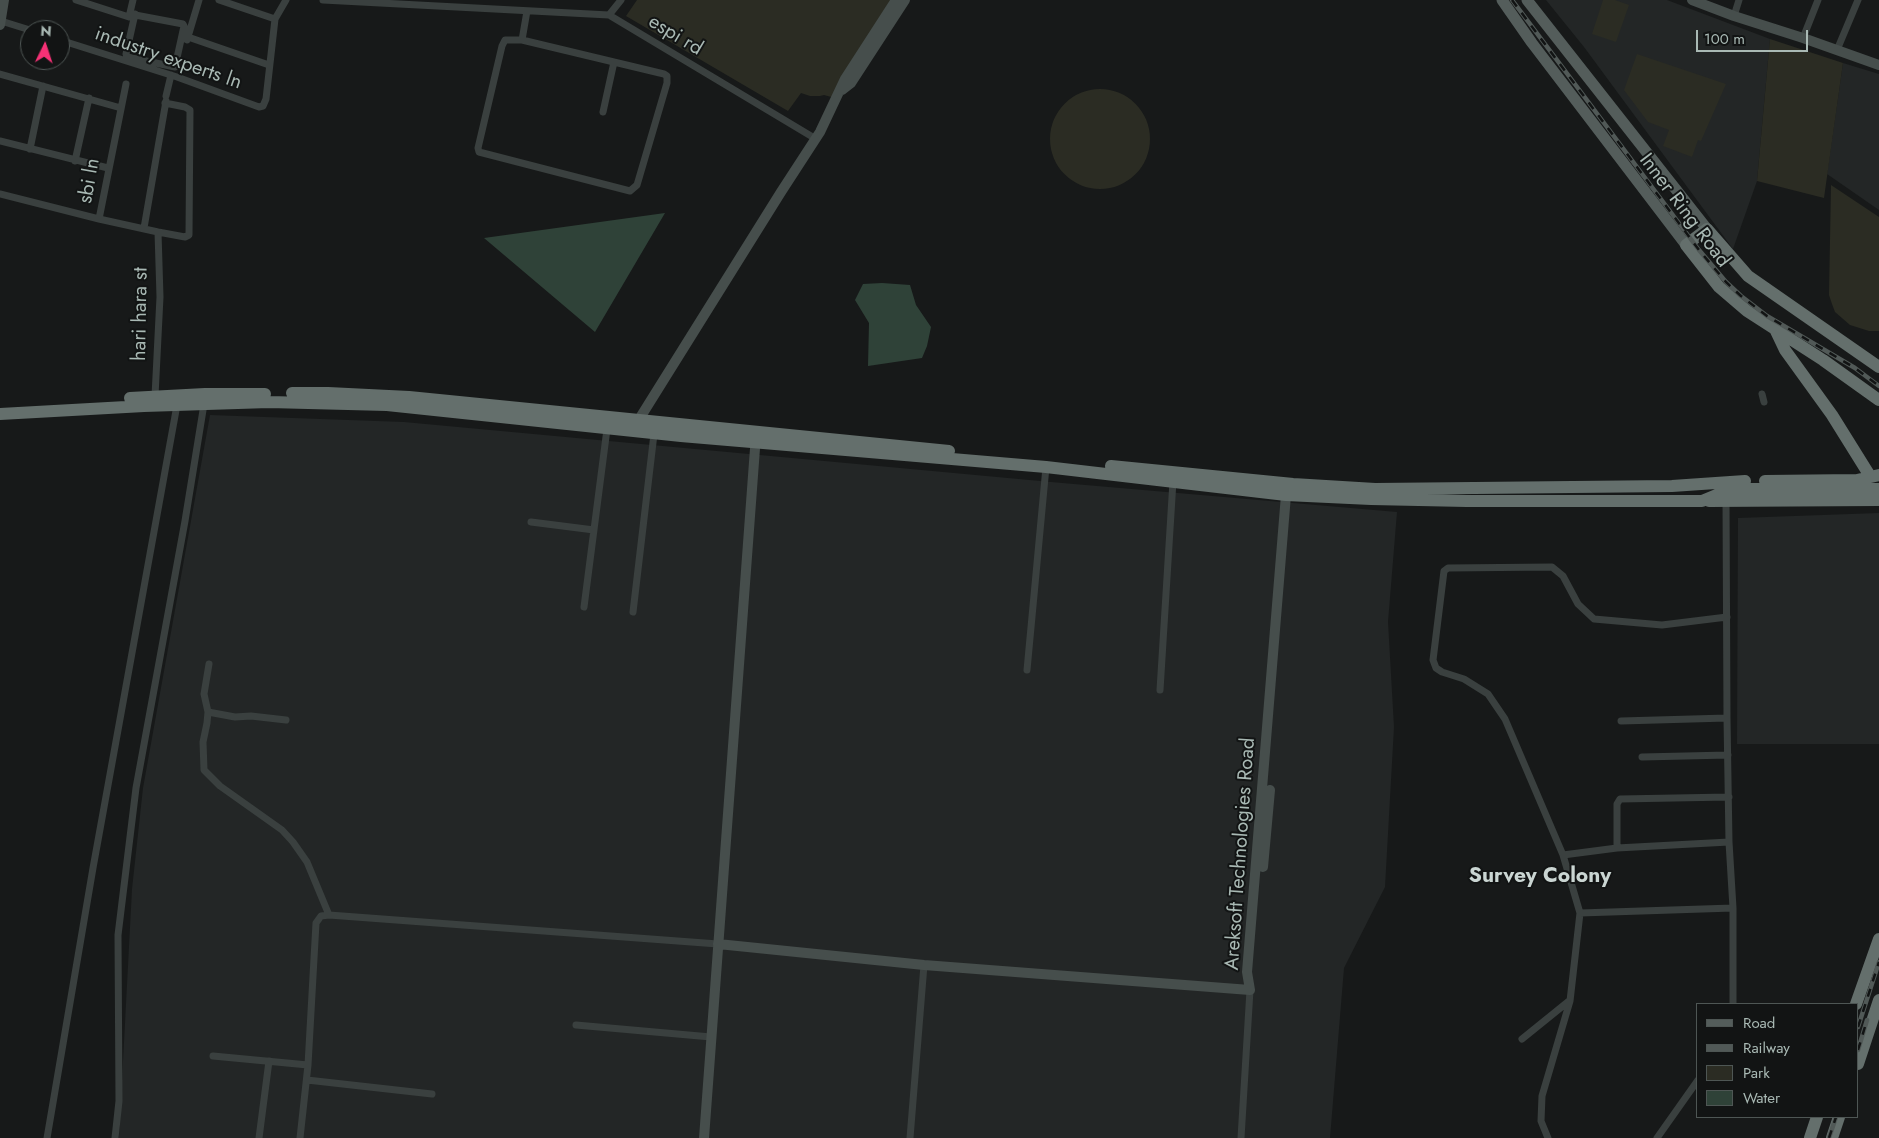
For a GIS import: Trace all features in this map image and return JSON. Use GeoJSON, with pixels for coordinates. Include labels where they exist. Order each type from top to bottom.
{"type":"FeatureCollection","features":[{"type":"Feature","properties":{"kind":"highway"},"geometry":{"type":"LineString","coordinates":[[1686,245],[1708,229]]}},
{"type":"Feature","properties":{"kind":"highway","name":"Inner Ring Road"},"geometry":{"type":"LineString","coordinates":[[1708,229],[1748,276],[1879,367]]}},
{"type":"Feature","properties":{"kind":"highway","name":"Inner Ring Road"},"geometry":{"type":"LineString","coordinates":[[1686,245],[1719,287],[1747,311],[1832,365],[1879,400]]}},
{"type":"Feature","properties":{"kind":"highway"},"geometry":{"type":"LineString","coordinates":[[0,414],[204,404],[328,393],[409,397],[637,426],[756,437],[1375,489],[1672,486],[1728,481],[1857,480],[1874,475],[1785,350],[1774,328]]}},
{"type":"Feature","properties":{"kind":"highway"},"geometry":{"type":"LineString","coordinates":[[0,407],[155,396],[276,398],[387,405],[606,429],[637,426],[654,434],[756,437],[1290,495],[1467,501],[1702,501],[1726,496],[1879,500]]}},
{"type":"Feature","properties":{"kind":"highway"},"geometry":{"type":"LineString","coordinates":[[1726,496],[1731,490],[1879,489]]}},
{"type":"Feature","properties":{"kind":"highway"},"geometry":{"type":"LineString","coordinates":[[1856,1003],[1879,939]]}},
{"type":"Feature","properties":{"kind":"highway"},"geometry":{"type":"LineString","coordinates":[[1859,1061],[1878,1003],[1862,989]]}},
{"type":"Feature","properties":{"kind":"highway"},"geometry":{"type":"LineString","coordinates":[[1859,1009],[1867,1007],[1871,1011],[1867,1026],[1869,1030]]}},
{"type":"Feature","properties":{"kind":"highway"},"geometry":{"type":"LineString","coordinates":[[1810,1138],[1817,1118]]}},
{"type":"Feature","properties":{"kind":"highway"},"geometry":{"type":"LineString","coordinates":[[1832,1138],[1840,1118]]}},
{"type":"Feature","properties":{"kind":"main road","name":"Inner Ring Road"},"geometry":{"type":"LineString","coordinates":[[1502,0],[1532,43],[1686,245]]}},
{"type":"Feature","properties":{"kind":"main road","name":"Inner Ring Road"},"geometry":{"type":"LineString","coordinates":[[1527,0],[1708,229]]}},
{"type":"Feature","properties":{"kind":"street"},"geometry":{"type":"LineString","coordinates":[[4,0],[0,23],[20,28]]}},
{"type":"Feature","properties":{"kind":"street"},"geometry":{"type":"LineString","coordinates":[[76,0],[131,15],[188,26]]}},
{"type":"Feature","properties":{"kind":"street"},"geometry":{"type":"LineString","coordinates":[[133,0],[126,54],[128,58],[175,67],[188,26],[199,0]]}},
{"type":"Feature","properties":{"kind":"street"},"geometry":{"type":"LineString","coordinates":[[219,0],[275,19]]}},
{"type":"Feature","properties":{"kind":"street"},"geometry":{"type":"LineString","coordinates":[[188,36],[269,65],[275,19],[286,0]]}},
{"type":"Feature","properties":{"kind":"street","name":"espi rd"},"geometry":{"type":"LineString","coordinates":[[323,0],[609,15],[816,139]]}},
{"type":"Feature","properties":{"kind":"street"},"geometry":{"type":"LineString","coordinates":[[609,15],[621,0]]}},
{"type":"Feature","properties":{"kind":"street"},"geometry":{"type":"LineString","coordinates":[[637,426],[816,139],[846,79],[896,0]]}},
{"type":"Feature","properties":{"kind":"street"},"geometry":{"type":"LineString","coordinates":[[842,90],[851,83],[905,0]]}},
{"type":"Feature","properties":{"kind":"street"},"geometry":{"type":"LineString","coordinates":[[1692,0],[1879,65]]}},
{"type":"Feature","properties":{"kind":"street"},"geometry":{"type":"LineString","coordinates":[[1734,16],[1739,0]]}},
{"type":"Feature","properties":{"kind":"street"},"geometry":{"type":"LineString","coordinates":[[1803,38],[1818,0]]}},
{"type":"Feature","properties":{"kind":"street"},"geometry":{"type":"LineString","coordinates":[[1837,50],[1858,0]]}},
{"type":"Feature","properties":{"kind":"street"},"geometry":{"type":"LineString","coordinates":[[522,40],[527,12]]}},
{"type":"Feature","properties":{"kind":"street"},"geometry":{"type":"LineString","coordinates":[[120,59],[131,15]]}},
{"type":"Feature","properties":{"kind":"street"},"geometry":{"type":"LineString","coordinates":[[144,228],[166,99],[188,36],[188,26]]}},
{"type":"Feature","properties":{"kind":"street"},"geometry":{"type":"LineString","coordinates":[[505,40],[522,40],[667,76],[668,83],[640,176],[637,185],[630,191],[480,152],[478,148],[502,46],[505,40]]}},
{"type":"Feature","properties":{"kind":"street","name":"industry experts ln"},"geometry":{"type":"LineString","coordinates":[[70,43],[174,76],[259,107],[265,103],[269,65]]}},
{"type":"Feature","properties":{"kind":"street"},"geometry":{"type":"LineString","coordinates":[[603,112],[614,62]]}},
{"type":"Feature","properties":{"kind":"street"},"geometry":{"type":"LineString","coordinates":[[0,74],[121,108]]}},
{"type":"Feature","properties":{"kind":"street","name":"sbi ln"},"geometry":{"type":"LineString","coordinates":[[0,194],[99,219],[126,84]]}},
{"type":"Feature","properties":{"kind":"street"},"geometry":{"type":"LineString","coordinates":[[30,149],[43,86]]}},
{"type":"Feature","properties":{"kind":"street"},"geometry":{"type":"LineString","coordinates":[[75,161],[89,98]]}},
{"type":"Feature","properties":{"kind":"street"},"geometry":{"type":"LineString","coordinates":[[99,219],[158,232],[188,236],[190,232],[190,110],[166,99]]}},
{"type":"Feature","properties":{"kind":"street"},"geometry":{"type":"LineString","coordinates":[[0,141],[108,168]]}},
{"type":"Feature","properties":{"kind":"street","name":"hari hara st"},"geometry":{"type":"LineString","coordinates":[[155,396],[160,297],[158,232]]}},
{"type":"Feature","properties":{"kind":"street"},"geometry":{"type":"LineString","coordinates":[[1762,394],[1764,402]]}},
{"type":"Feature","properties":{"kind":"street"},"geometry":{"type":"LineString","coordinates":[[115,1138],[119,1101],[118,934],[136,788],[185,522],[204,404]]}},
{"type":"Feature","properties":{"kind":"street"},"geometry":{"type":"LineString","coordinates":[[47,1138],[93,868],[177,405]]}},
{"type":"Feature","properties":{"kind":"street"},"geometry":{"type":"LineString","coordinates":[[584,607],[606,429]]}},
{"type":"Feature","properties":{"kind":"street"},"geometry":{"type":"LineString","coordinates":[[633,612],[654,434]]}},
{"type":"Feature","properties":{"kind":"street"},"geometry":{"type":"LineString","coordinates":[[704,1138],[756,437]]}},
{"type":"Feature","properties":{"kind":"street"},"geometry":{"type":"LineString","coordinates":[[1027,670],[1046,467]]}},
{"type":"Feature","properties":{"kind":"street"},"geometry":{"type":"LineString","coordinates":[[1160,690],[1173,482]]}},
{"type":"Feature","properties":{"kind":"street","name":"Areksoft Technologies Road"},"geometry":{"type":"LineString","coordinates":[[1250,990],[1247,972],[1271,731],[1290,495]]}},
{"type":"Feature","properties":{"kind":"street"},"geometry":{"type":"LineString","coordinates":[[1726,496],[1727,718],[1729,842],[1733,908],[1733,1003]]}},
{"type":"Feature","properties":{"kind":"street"},"geometry":{"type":"LineString","coordinates":[[531,522],[594,530]]}},
{"type":"Feature","properties":{"kind":"street"},"geometry":{"type":"LineString","coordinates":[[1548,1138],[1541,1121],[1542,1096],[1570,1001],[1580,913],[1563,854],[1505,719],[1488,694],[1464,679],[1442,672],[1436,668],[1433,660],[1444,571],[1448,568],[1552,567],[1563,576],[1578,604],[1594,619],[1662,625],[1727,617]]}},
{"type":"Feature","properties":{"kind":"street"},"geometry":{"type":"LineString","coordinates":[[209,664],[204,694],[208,712],[202,756],[206,773],[220,786],[282,830],[293,842],[307,862],[329,915]]}},
{"type":"Feature","properties":{"kind":"street"},"geometry":{"type":"LineString","coordinates":[[208,712],[235,718],[251,716],[286,720]]}},
{"type":"Feature","properties":{"kind":"street"},"geometry":{"type":"LineString","coordinates":[[1622,721],[1727,718]]}},
{"type":"Feature","properties":{"kind":"street"},"geometry":{"type":"LineString","coordinates":[[1642,757],[1728,755]]}},
{"type":"Feature","properties":{"kind":"street"},"geometry":{"type":"LineString","coordinates":[[1617,848],[1617,804],[1620,799],[1729,797]]}},
{"type":"Feature","properties":{"kind":"street"},"geometry":{"type":"LineString","coordinates":[[1563,854],[1617,848],[1729,842]]}},
{"type":"Feature","properties":{"kind":"street"},"geometry":{"type":"LineString","coordinates":[[1580,913],[1733,908]]}},
{"type":"Feature","properties":{"kind":"street"},"geometry":{"type":"LineString","coordinates":[[300,1138],[307,1080],[316,923],[321,916],[329,915],[718,944],[924,965],[1250,990],[1241,1138]]}},
{"type":"Feature","properties":{"kind":"street"},"geometry":{"type":"LineString","coordinates":[[910,1138],[924,965]]}},
{"type":"Feature","properties":{"kind":"street"},"geometry":{"type":"LineString","coordinates":[[1522,1039],[1570,1001]]}},
{"type":"Feature","properties":{"kind":"street"},"geometry":{"type":"LineString","coordinates":[[576,1025],[711,1037]]}},
{"type":"Feature","properties":{"kind":"street"},"geometry":{"type":"LineString","coordinates":[[213,1056],[308,1065]]}},
{"type":"Feature","properties":{"kind":"street"},"geometry":{"type":"LineString","coordinates":[[259,1138],[269,1061]]}},
{"type":"Feature","properties":{"kind":"street"},"geometry":{"type":"LineString","coordinates":[[307,1080],[432,1094]]}},
{"type":"Feature","properties":{"kind":"street"},"geometry":{"type":"LineString","coordinates":[[1657,1138],[1696,1083]]}},
{"type":"Feature","properties":{"kind":"shaded area"},"geometry":{"type":"Polygon","coordinates":[[[1546,0],[1667,0],[1770,39],[1757,181],[1733,249],[1584,47],[1546,0]]]}},
{"type":"Feature","properties":{"kind":"shaded area"},"geometry":{"type":"Polygon","coordinates":[[[1843,63],[1879,74],[1879,210],[1827,174],[1843,63]]]}},
{"type":"Feature","properties":{"kind":"shaded area"},"geometry":{"type":"Polygon","coordinates":[[[210,415],[404,422],[1397,512],[1388,622],[1394,727],[1385,887],[1344,968],[1330,1138],[119,1138],[132,889],[143,788],[210,415]]]}},
{"type":"Feature","properties":{"kind":"shaded area"},"geometry":{"type":"Polygon","coordinates":[[[1879,513],[1879,744],[1737,744],[1738,518],[1879,513]]]}},
{"type":"Feature","properties":{"kind":"green space"},"geometry":{"type":"Polygon","coordinates":[[[637,0],[895,0],[835,98],[824,95],[810,96],[801,93],[788,111],[626,16],[637,0]]]}},
{"type":"Feature","properties":{"kind":"green space"},"geometry":{"type":"Polygon","coordinates":[[[1603,0],[1615,0],[1629,5],[1616,42],[1592,34],[1603,0]]]}},
{"type":"Feature","properties":{"kind":"green space"},"geometry":{"type":"Polygon","coordinates":[[[1770,39],[1843,63],[1824,198],[1757,181],[1770,39]]]}},
{"type":"Feature","properties":{"kind":"green space"},"geometry":{"type":"Polygon","coordinates":[[[1637,54],[1726,84],[1701,141],[1698,140],[1692,157],[1663,146],[1669,130],[1648,122],[1624,90],[1637,54]]]}},
{"type":"Feature","properties":{"kind":"green space"},"geometry":{"type":"Polygon","coordinates":[[[1100,89],[1119,93],[1136,103],[1146,120],[1150,139],[1146,158],[1136,175],[1119,185],[1100,189],[1081,185],[1064,175],[1054,158],[1050,139],[1054,120],[1064,103],[1081,93],[1100,89]]]}},
{"type":"Feature","properties":{"kind":"green space"},"geometry":{"type":"Polygon","coordinates":[[[1831,185],[1879,217],[1879,331],[1869,331],[1850,325],[1835,312],[1829,295],[1831,185]]]}},
{"type":"Feature","properties":{"kind":"water"},"geometry":{"type":"Polygon","coordinates":[[[665,213],[595,332],[484,238],[665,213]]]}},
{"type":"Feature","properties":{"kind":"water"},"geometry":{"type":"Polygon","coordinates":[[[863,284],[910,285],[916,305],[931,327],[922,358],[868,366],[869,323],[855,300],[863,284]]]}},
{"type":"Feature","properties":{"kind":"railway"},"geometry":{"type":"LineString","coordinates":[[1512,0],[1699,250],[1726,282],[1767,316],[1855,368],[1879,386]]}},
{"type":"Feature","properties":{"kind":"railway"},"geometry":{"type":"LineString","coordinates":[[1859,1024],[1879,962]]}},
{"type":"Feature","properties":{"kind":"railway"},"geometry":{"type":"LineString","coordinates":[[1859,1047],[1867,1020]]}},
{"type":"Feature","properties":{"kind":"railway"},"geometry":{"type":"LineString","coordinates":[[1829,1138],[1836,1118]]}},
{"type":"Feature","properties":{"kind":"district","name":"Survey Colony"},"geometry":{"type":"Point","coordinates":[1540,877]}}]}
